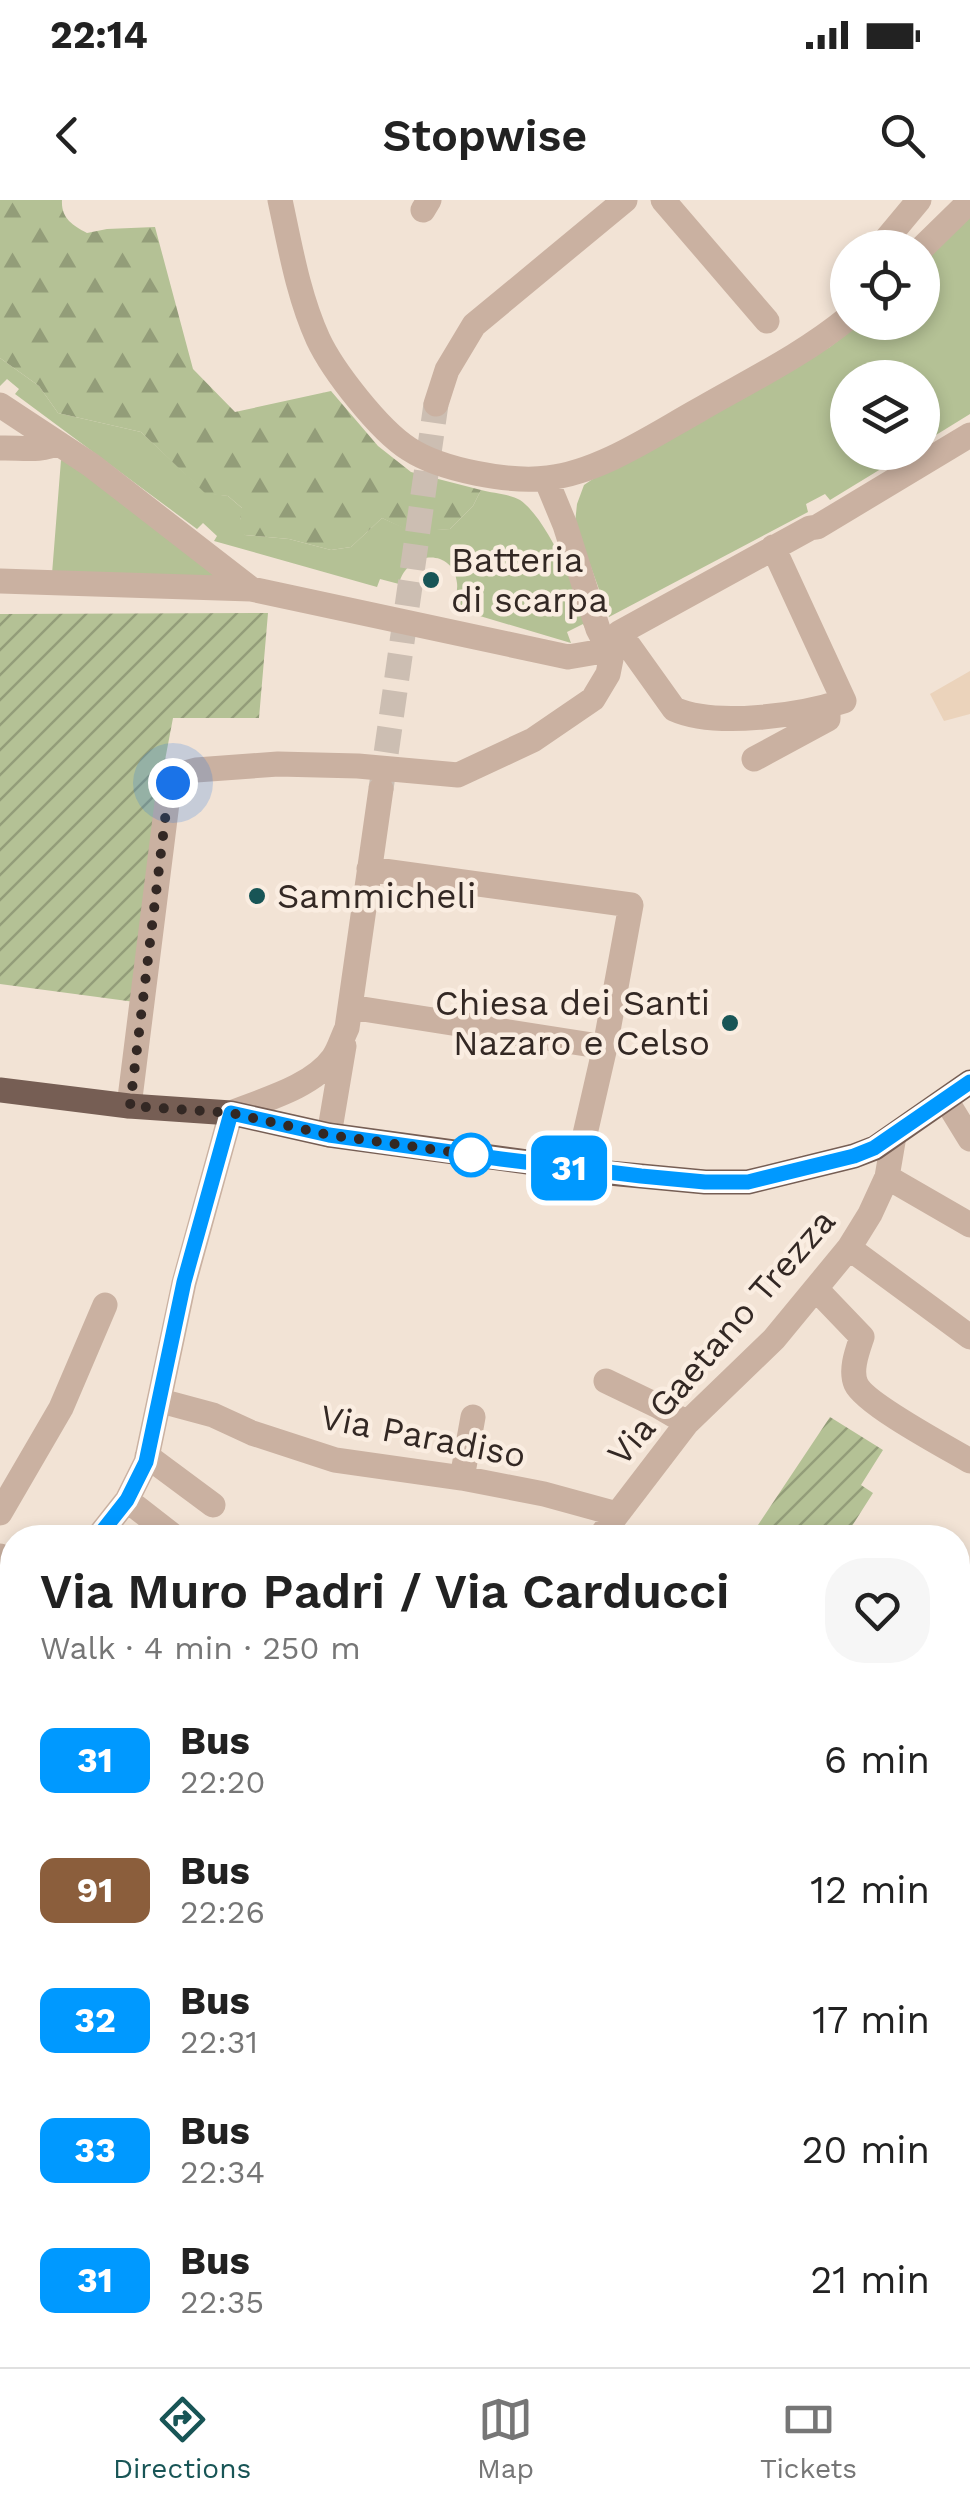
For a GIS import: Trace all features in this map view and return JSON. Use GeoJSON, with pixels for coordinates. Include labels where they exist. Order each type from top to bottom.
{"type":"FeatureCollection","features":[{"type":"Feature","properties":{"kind":"main road"},"geometry":{"type":"LineString","coordinates":[[0,1090],[130,1106],[231,1113],[329,1135],[578,1169],[705,1182],[748,1182],[854,1156],[900,1131],[970,1082]]}},
{"type":"Feature","properties":{"kind":"street"},"geometry":{"type":"LineString","coordinates":[[280,200],[301,293],[318,340],[364,407],[407,448],[446,467],[546,479],[613,458],[830,331]]}},
{"type":"Feature","properties":{"kind":"street"},"geometry":{"type":"LineString","coordinates":[[436,404],[447,370],[474,325],[625,200]]}},
{"type":"Feature","properties":{"kind":"street"},"geometry":{"type":"LineString","coordinates":[[663,200],[766,322]]}},
{"type":"Feature","properties":{"kind":"street"},"geometry":{"type":"LineString","coordinates":[[893,230],[919,200]]}},
{"type":"Feature","properties":{"kind":"street"},"geometry":{"type":"LineString","coordinates":[[940,230],[970,201]]}},
{"type":"Feature","properties":{"kind":"street"},"geometry":{"type":"LineString","coordinates":[[0,404],[91,465],[251,589]]}},
{"type":"Feature","properties":{"kind":"street"},"geometry":{"type":"LineString","coordinates":[[0,424],[31,424]]}},
{"type":"Feature","properties":{"kind":"street"},"geometry":{"type":"LineString","coordinates":[[608,650],[619,633],[774,547],[818,527],[970,435]]}},
{"type":"Feature","properties":{"kind":"street"},"geometry":{"type":"LineString","coordinates":[[0,448],[43,448],[57,443]]}},
{"type":"Feature","properties":{"kind":"street"},"geometry":{"type":"LineString","coordinates":[[130,1106],[167,803],[173,783],[181,774],[278,764],[458,775],[534,740],[593,699],[608,674],[611,659],[546,479]]}},
{"type":"Feature","properties":{"kind":"street"},"geometry":{"type":"LineString","coordinates":[[0,581],[251,589],[568,657],[629,646],[674,709],[685,714],[732,718],[776,715],[844,700],[774,547]]}},
{"type":"Feature","properties":{"kind":"street"},"geometry":{"type":"LineString","coordinates":[[754,759],[828,719],[828,706]]}},
{"type":"Feature","properties":{"kind":"street"},"geometry":{"type":"LineString","coordinates":[[329,1135],[381,789]]}},
{"type":"Feature","properties":{"kind":"street"},"geometry":{"type":"LineString","coordinates":[[368,869],[630,905],[578,1169]]}},
{"type":"Feature","properties":{"kind":"street"},"geometry":{"type":"LineString","coordinates":[[349,1018],[605,1047]]}},
{"type":"Feature","properties":{"kind":"street"},"geometry":{"type":"LineString","coordinates":[[107,1525],[127,1500],[147,1456],[184,1282],[231,1113],[320,1072],[335,1056],[349,1018]]}},
{"type":"Feature","properties":{"kind":"street"},"geometry":{"type":"LineString","coordinates":[[946,1100],[970,1139]]}},
{"type":"Feature","properties":{"kind":"street","name":"Via Gaetano Trezza"},"geometry":{"type":"LineString","coordinates":[[609,1525],[686,1423],[774,1339],[850,1248],[886,1177],[900,1131]]}},
{"type":"Feature","properties":{"kind":"street"},"geometry":{"type":"LineString","coordinates":[[886,1177],[970,1225]]}},
{"type":"Feature","properties":{"kind":"street"},"geometry":{"type":"LineString","coordinates":[[850,1248],[970,1337]]}},
{"type":"Feature","properties":{"kind":"street"},"geometry":{"type":"LineString","coordinates":[[816,1289],[862,1338],[854,1362],[855,1383],[862,1392],[970,1461]]}},
{"type":"Feature","properties":{"kind":"street"},"geometry":{"type":"LineString","coordinates":[[0,1513],[61,1408],[104,1305]]}},
{"type":"Feature","properties":{"kind":"street"},"geometry":{"type":"LineString","coordinates":[[606,1381],[686,1423]]}},
{"type":"Feature","properties":{"kind":"street","name":"Via Paradiso"},"geometry":{"type":"LineString","coordinates":[[160,1401],[213,1415],[252,1433],[336,1460],[462,1478],[617,1514]]}},
{"type":"Feature","properties":{"kind":"street"},"geometry":{"type":"LineString","coordinates":[[462,1478],[473,1417]]}},
{"type":"Feature","properties":{"kind":"street"},"geometry":{"type":"LineString","coordinates":[[147,1456],[213,1504]]}},
{"type":"Feature","properties":{"kind":"street"},"geometry":{"type":"LineString","coordinates":[[127,1500],[159,1525]]}},
{"type":"Feature","properties":{"kind":"green space"},"geometry":{"type":"Polygon","coordinates":[[[0,200],[62,200],[68,220],[87,233],[155,227],[193,369],[235,412],[331,391],[378,446],[411,472],[481,490],[473,506],[450,529],[411,532],[382,518],[351,547],[331,550],[289,539],[245,535],[234,528],[242,508],[228,496],[206,494],[141,432],[58,413],[39,386],[0,358],[0,200]]]}},
{"type":"Feature","properties":{"kind":"green space"},"geometry":{"type":"Polygon","coordinates":[[[970,215],[970,414],[940,433],[940,360],[830,360],[830,470],[879,470],[830,500],[825,494],[806,504],[808,512],[609,617],[575,523],[584,485],[839,340],[940,340],[940,246],[970,215]]]}},
{"type":"Feature","properties":{"kind":"green space"},"geometry":{"type":"Polygon","coordinates":[[[0,358],[39,386],[58,413],[141,432],[206,493],[228,496],[243,509],[240,520],[245,535],[289,539],[331,550],[351,547],[382,518],[411,531],[450,529],[473,506],[481,490],[516,498],[531,510],[552,542],[593,632],[588,634],[583,624],[567,632],[571,643],[453,608],[457,586],[454,571],[439,559],[420,560],[404,573],[399,584],[380,579],[377,587],[214,541],[217,536],[203,523],[197,529],[15,394],[19,389],[7,379],[0,386],[0,358]]]}},
{"type":"Feature","properties":{"kind":"green space"},"geometry":{"type":"Polygon","coordinates":[[[61,460],[76,463],[226,579],[52,574],[61,460]]]}},
{"type":"Feature","properties":{"kind":"green space"},"geometry":{"type":"Polygon","coordinates":[[[268,613],[259,718],[173,718],[162,776],[135,1002],[0,984],[0,614],[268,613]]]}},
{"type":"Feature","properties":{"kind":"green space"},"geometry":{"type":"Polygon","coordinates":[[[830,1417],[883,1450],[861,1485],[873,1493],[853,1525],[758,1525],[830,1417]]]}},
{"type":"Feature","properties":{"kind":"shaded area"},"geometry":{"type":"Polygon","coordinates":[[[970,671],[970,714],[944,721],[930,694],[970,671]]]}},
{"type":"Feature","properties":{"kind":"tunnel"},"geometry":{"type":"LineString","coordinates":[[381,789],[436,404]]}},
{"type":"Feature","properties":{"kind":"bus line","name":"31"},"geometry":{"type":"LineString","coordinates":[[107,1525],[127,1500],[146,1462],[184,1282],[231,1113],[329,1135],[501,1159],[608,1173],[748,1182],[874,1148],[970,1082]]}},
{"type":"Feature","properties":{"kind":"place","name":"Batteria di scarpa"},"geometry":{"type":"Point","coordinates":[431,580]}},
{"type":"Feature","properties":{"kind":"place","name":"Sammicheli"},"geometry":{"type":"Point","coordinates":[257,896]}},
{"type":"Feature","properties":{"kind":"place","name":"Chiesa dei Santi Nazaro e Celso"},"geometry":{"type":"Point","coordinates":[730,1023]}},
{"type":"Feature","properties":{"kind":"route"},"geometry":{"type":"LineString","coordinates":[[173,783],[167,803],[130,1106],[231,1113],[329,1135],[471,1155]]}}]}
